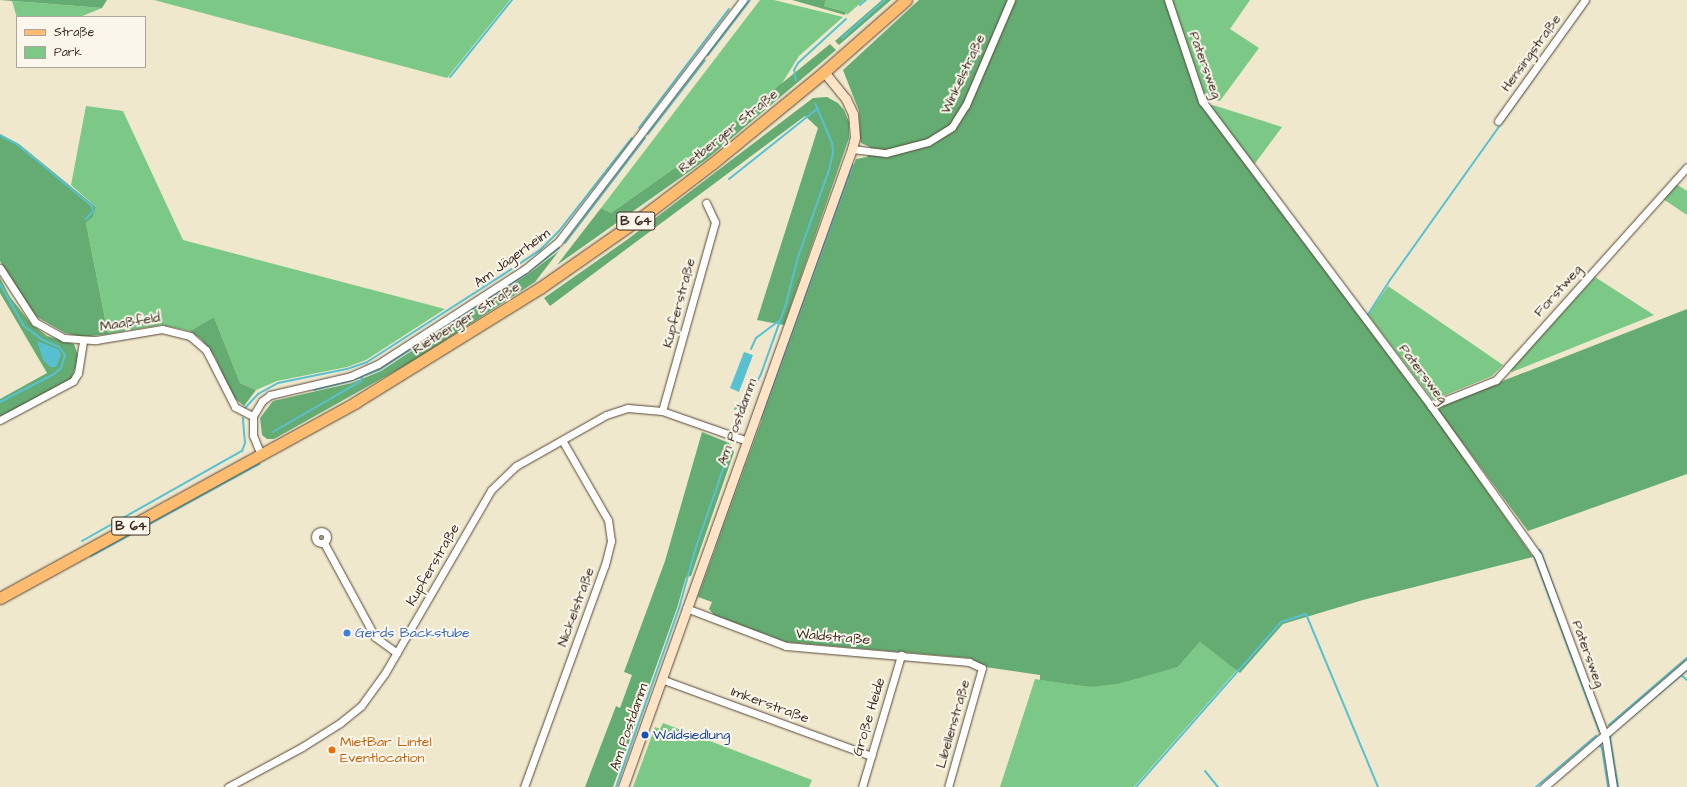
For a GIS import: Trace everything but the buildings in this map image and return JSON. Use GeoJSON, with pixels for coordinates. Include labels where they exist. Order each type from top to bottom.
{"type":"FeatureCollection","features":[{"type":"Feature","properties":{"kind":"main road","name":"Rietberger Straße"},"geometry":{"type":"LineString","coordinates":[[0,598],[261,455],[403,375],[558,276],[682,188],[824,72],[906,0]]}},
{"type":"Feature","properties":{"kind":"street","name":"Am Jägerheim"},"geometry":{"type":"LineString","coordinates":[[253,416],[262,401],[278,391],[350,376],[378,364],[545,253],[567,233],[743,0]]}},
{"type":"Feature","properties":{"kind":"street","name":"Winkelstraße"},"geometry":{"type":"LineString","coordinates":[[852,149],[886,153],[928,142],[952,127],[966,105],[1010,0]]}},
{"type":"Feature","properties":{"kind":"street","name":"Patersweg"},"geometry":{"type":"LineString","coordinates":[[1168,0],[1202,102],[1431,406],[1538,556],[1605,735],[1613,787]]}},
{"type":"Feature","properties":{"kind":"street","name":"Hensingstraße"},"geometry":{"type":"LineString","coordinates":[[1498,121],[1585,0]]}},
{"type":"Feature","properties":{"kind":"street","name":"Am Postdamm"},"geometry":{"type":"LineString","coordinates":[[623,787],[745,440],[852,149],[855,137],[851,110],[846,99],[824,72]]}},
{"type":"Feature","properties":{"kind":"street","name":"Forstweg"},"geometry":{"type":"LineString","coordinates":[[1431,406],[1496,380],[1687,167]]}},
{"type":"Feature","properties":{"kind":"street","name":"Kupferstraße"},"geometry":{"type":"LineString","coordinates":[[662,411],[714,222],[706,203]]}},
{"type":"Feature","properties":{"kind":"street","name":"Maaßfeld"},"geometry":{"type":"LineString","coordinates":[[0,268],[35,322],[64,338],[83,341],[162,329],[181,332],[206,350],[235,407],[253,416]]}},
{"type":"Feature","properties":{"kind":"street"},"geometry":{"type":"LineString","coordinates":[[0,420],[73,381],[78,373],[83,341]]}},
{"type":"Feature","properties":{"kind":"street","name":"Kupferstraße"},"geometry":{"type":"LineString","coordinates":[[228,787],[302,748],[351,714],[373,690],[397,653],[491,490],[516,466],[618,410],[644,408],[662,411],[745,440]]}},
{"type":"Feature","properties":{"kind":"street"},"geometry":{"type":"LineString","coordinates":[[253,416],[253,435],[261,455]]}},
{"type":"Feature","properties":{"kind":"street","name":"Nickelstraße"},"geometry":{"type":"LineString","coordinates":[[524,787],[605,565],[611,541],[608,520],[562,440]]}},
{"type":"Feature","properties":{"kind":"street"},"geometry":{"type":"LineString","coordinates":[[324,543],[375,637],[397,653]]}},
{"type":"Feature","properties":{"kind":"street","name":"Waldstraße"},"geometry":{"type":"LineString","coordinates":[[686,608],[786,646],[969,662],[982,668]]}},
{"type":"Feature","properties":{"kind":"street","name":"Große Heide"},"geometry":{"type":"LineString","coordinates":[[862,787],[901,655]]}},
{"type":"Feature","properties":{"kind":"street"},"geometry":{"type":"LineString","coordinates":[[1544,787],[1687,664]]}},
{"type":"Feature","properties":{"kind":"street","name":"Libellenstraße"},"geometry":{"type":"LineString","coordinates":[[948,787],[982,668]]}},
{"type":"Feature","properties":{"kind":"street","name":"Imkerstraße"},"geometry":{"type":"LineString","coordinates":[[661,679],[871,756]]}},
{"type":"Feature","properties":{"kind":"green space"},"geometry":{"type":"Polygon","coordinates":[[[0,0],[107,0],[102,8],[0,0]]]}},
{"type":"Feature","properties":{"kind":"green space"},"geometry":{"type":"Polygon","coordinates":[[[154,0],[510,0],[447,78],[154,0]]]}},
{"type":"Feature","properties":{"kind":"green space"},"geometry":{"type":"Polygon","coordinates":[[[760,0],[774,0],[843,17],[799,56],[781,85],[700,150],[611,213],[601,208],[760,0]]]}},
{"type":"Feature","properties":{"kind":"green space"},"geometry":{"type":"Polygon","coordinates":[[[792,0],[826,0],[824,6],[846,12],[845,15],[792,0]]]}},
{"type":"Feature","properties":{"kind":"green space"},"geometry":{"type":"Polygon","coordinates":[[[826,0],[864,0],[847,15],[846,12],[824,6],[826,0]]]}},
{"type":"Feature","properties":{"kind":"green space"},"geometry":{"type":"Polygon","coordinates":[[[882,0],[891,0],[839,45],[835,41],[882,0]]]}},
{"type":"Feature","properties":{"kind":"green space"},"geometry":{"type":"Polygon","coordinates":[[[919,0],[1165,0],[1199,102],[1430,410],[1533,557],[1363,600],[1283,624],[1240,673],[1200,642],[1178,667],[1117,684],[1089,687],[1040,680],[1040,675],[985,667],[970,658],[786,642],[714,615],[709,609],[712,602],[698,597],[856,159],[867,157],[870,147],[861,143],[859,111],[843,70],[919,0]]]}},
{"type":"Feature","properties":{"kind":"green space"},"geometry":{"type":"Polygon","coordinates":[[[1171,0],[1250,0],[1230,29],[1259,48],[1220,101],[1205,97],[1171,0]]]}},
{"type":"Feature","properties":{"kind":"green space"},"geometry":{"type":"Polygon","coordinates":[[[12,1],[102,8],[82,16],[16,16],[12,1]]]}},
{"type":"Feature","properties":{"kind":"green space"},"geometry":{"type":"Polygon","coordinates":[[[830,44],[836,50],[707,159],[557,265],[601,208],[611,213],[700,150],[830,44]]]}},
{"type":"Feature","properties":{"kind":"green space"},"geometry":{"type":"Polygon","coordinates":[[[827,97],[838,103],[844,110],[849,122],[849,138],[784,325],[757,320],[818,128],[805,116],[550,306],[544,298],[628,239],[813,98],[827,97]]]}},
{"type":"Feature","properties":{"kind":"green space"},"geometry":{"type":"Polygon","coordinates":[[[1206,104],[1216,106],[1282,127],[1253,166],[1206,104]]]}},
{"type":"Feature","properties":{"kind":"green space"},"geometry":{"type":"Polygon","coordinates":[[[86,106],[123,111],[183,240],[445,309],[366,360],[347,367],[277,381],[256,390],[240,383],[214,317],[190,331],[161,325],[108,334],[86,223],[93,217],[96,207],[71,185],[86,106]]]}},
{"type":"Feature","properties":{"kind":"green space"},"geometry":{"type":"Polygon","coordinates":[[[0,134],[19,144],[96,207],[93,217],[86,223],[108,334],[82,337],[65,333],[37,317],[17,292],[0,261],[0,134]]]}},
{"type":"Feature","properties":{"kind":"green space"},"geometry":{"type":"Polygon","coordinates":[[[1676,184],[1687,191],[1687,215],[1663,199],[1676,184]]]}},
{"type":"Feature","properties":{"kind":"green space"},"geometry":{"type":"Polygon","coordinates":[[[559,251],[535,282],[413,361],[274,439],[267,439],[262,435],[260,418],[273,401],[352,383],[381,371],[527,275],[559,251]]]}},
{"type":"Feature","properties":{"kind":"green space"},"geometry":{"type":"Polygon","coordinates":[[[1595,277],[1654,315],[1512,372],[1510,370],[1595,277]]]}},
{"type":"Feature","properties":{"kind":"green space"},"geometry":{"type":"Polygon","coordinates":[[[0,278],[10,297],[32,325],[47,336],[74,344],[79,358],[71,379],[0,418],[0,399],[47,373],[0,293],[0,278]]]}},
{"type":"Feature","properties":{"kind":"green space"},"geometry":{"type":"Polygon","coordinates":[[[1388,286],[1503,365],[1492,376],[1433,400],[1368,315],[1388,286]]]}},
{"type":"Feature","properties":{"kind":"green space"},"geometry":{"type":"Polygon","coordinates":[[[1687,309],[1687,474],[1528,531],[1436,407],[1687,309]]]}},
{"type":"Feature","properties":{"kind":"green space"},"geometry":{"type":"Polygon","coordinates":[[[214,317],[240,383],[256,390],[244,406],[232,396],[215,357],[201,339],[190,331],[214,317]]]}},
{"type":"Feature","properties":{"kind":"green space"},"geometry":{"type":"Polygon","coordinates":[[[702,432],[729,443],[734,452],[691,576],[686,577],[677,608],[613,787],[585,787],[616,706],[620,708],[632,675],[624,672],[665,561],[702,432]]]}},
{"type":"Feature","properties":{"kind":"green space"},"geometry":{"type":"Polygon","coordinates":[[[1200,642],[1237,670],[1134,787],[1000,787],[1035,679],[1089,687],[1178,667],[1200,642]]]}},
{"type":"Feature","properties":{"kind":"green space"},"geometry":{"type":"Polygon","coordinates":[[[663,723],[812,780],[809,787],[633,787],[655,727],[660,729],[663,723]]]}},
{"type":"Feature","properties":{"kind":"water"},"geometry":{"type":"Polygon","coordinates":[[[37,341],[58,349],[61,355],[56,367],[50,367],[43,360],[37,341]]]}},
{"type":"Feature","properties":{"kind":"water"},"geometry":{"type":"Polygon","coordinates":[[[744,352],[753,355],[739,392],[730,388],[744,352]]]}},
{"type":"Feature","properties":{"kind":"waterway"},"geometry":{"type":"LineString","coordinates":[[450,77],[512,0]]}},
{"type":"Feature","properties":{"kind":"waterway"},"geometry":{"type":"LineString","coordinates":[[708,55],[750,0]]}},
{"type":"Feature","properties":{"kind":"waterway"},"geometry":{"type":"LineString","coordinates":[[860,5],[866,0]]}},
{"type":"Feature","properties":{"kind":"waterway"},"geometry":{"type":"LineString","coordinates":[[842,38],[885,0]]}},
{"type":"Feature","properties":{"kind":"waterway"},"geometry":{"type":"LineString","coordinates":[[1367,316],[1390,280],[1589,0]]}},
{"type":"Feature","properties":{"kind":"waterway"},"geometry":{"type":"LineString","coordinates":[[639,128],[729,9]]}},
{"type":"Feature","properties":{"kind":"waterway"},"geometry":{"type":"LineString","coordinates":[[796,80],[794,70],[798,63],[846,19]]}},
{"type":"Feature","properties":{"kind":"waterway"},"geometry":{"type":"LineString","coordinates":[[648,134],[705,60]]}},
{"type":"Feature","properties":{"kind":"waterway"},"geometry":{"type":"LineString","coordinates":[[735,409],[751,393],[761,374],[786,304],[798,257],[829,170],[833,152],[832,143],[815,103]]}},
{"type":"Feature","properties":{"kind":"waterway"},"geometry":{"type":"LineString","coordinates":[[729,179],[817,109]]}},
{"type":"Feature","properties":{"kind":"waterway"},"geometry":{"type":"LineString","coordinates":[[0,135],[18,145],[92,206],[93,211],[86,219]]}},
{"type":"Feature","properties":{"kind":"waterway"},"geometry":{"type":"LineString","coordinates":[[245,408],[258,394],[278,383],[347,369],[367,362],[540,250],[559,231],[632,138]]}},
{"type":"Feature","properties":{"kind":"waterway"},"geometry":{"type":"LineString","coordinates":[[565,243],[645,138]]}},
{"type":"Feature","properties":{"kind":"waterway"},"geometry":{"type":"LineString","coordinates":[[761,419],[853,165]]}},
{"type":"Feature","properties":{"kind":"waterway"},"geometry":{"type":"LineString","coordinates":[[314,390],[350,381],[379,370],[526,274],[559,248]]}},
{"type":"Feature","properties":{"kind":"waterway"},"geometry":{"type":"LineString","coordinates":[[0,284],[24,326],[41,339],[59,347],[65,355],[61,368],[54,374],[0,402]]}},
{"type":"Feature","properties":{"kind":"waterway"},"geometry":{"type":"LineString","coordinates":[[751,349],[756,338],[780,320]]}},
{"type":"Feature","properties":{"kind":"waterway"},"geometry":{"type":"LineString","coordinates":[[273,432],[361,381],[362,377]]}},
{"type":"Feature","properties":{"kind":"waterway"},"geometry":{"type":"LineString","coordinates":[[82,541],[242,451],[245,443],[243,418]]}},
{"type":"Feature","properties":{"kind":"waterway"},"geometry":{"type":"LineString","coordinates":[[715,546],[757,428]]}},
{"type":"Feature","properties":{"kind":"waterway"},"geometry":{"type":"LineString","coordinates":[[616,787],[679,608],[696,547],[729,452]]}},
{"type":"Feature","properties":{"kind":"waterway"},"geometry":{"type":"LineString","coordinates":[[91,556],[259,464]]}},
{"type":"Feature","properties":{"kind":"waterway"},"geometry":{"type":"LineString","coordinates":[[1540,550],[1559,602]]}},
{"type":"Feature","properties":{"kind":"waterway"},"geometry":{"type":"LineString","coordinates":[[696,598],[712,553]]}},
{"type":"Feature","properties":{"kind":"waterway"},"geometry":{"type":"LineString","coordinates":[[1534,556],[1599,731]]}},
{"type":"Feature","properties":{"kind":"waterway"},"geometry":{"type":"LineString","coordinates":[[1136,787],[1281,622],[1306,614],[1378,787]]}},
{"type":"Feature","properties":{"kind":"waterway"},"geometry":{"type":"LineString","coordinates":[[1609,725],[1687,658]]}},
{"type":"Feature","properties":{"kind":"waterway"},"geometry":{"type":"LineString","coordinates":[[1618,787],[1610,738],[1611,734],[1687,670]]}},
{"type":"Feature","properties":{"kind":"waterway"},"geometry":{"type":"LineString","coordinates":[[1681,675],[1687,680]]}},
{"type":"Feature","properties":{"kind":"waterway"},"geometry":{"type":"LineString","coordinates":[[1536,787],[1596,736]]}},
{"type":"Feature","properties":{"kind":"waterway"},"geometry":{"type":"LineString","coordinates":[[1594,748],[1600,745],[1602,748],[1608,787]]}},
{"type":"Feature","properties":{"kind":"waterway"},"geometry":{"type":"LineString","coordinates":[[1205,771],[1218,787]]}},
{"type":"Feature","properties":{"kind":"place","name":"Gerds Backstube"},"geometry":{"type":"Point","coordinates":[347,633]}},
{"type":"Feature","properties":{"kind":"place","name":"Waldsiedlung"},"geometry":{"type":"Point","coordinates":[645,735]}},
{"type":"Feature","properties":{"kind":"place","name":"MietBar Lintel Eventlocation"},"geometry":{"type":"Point","coordinates":[332,750]}}]}
